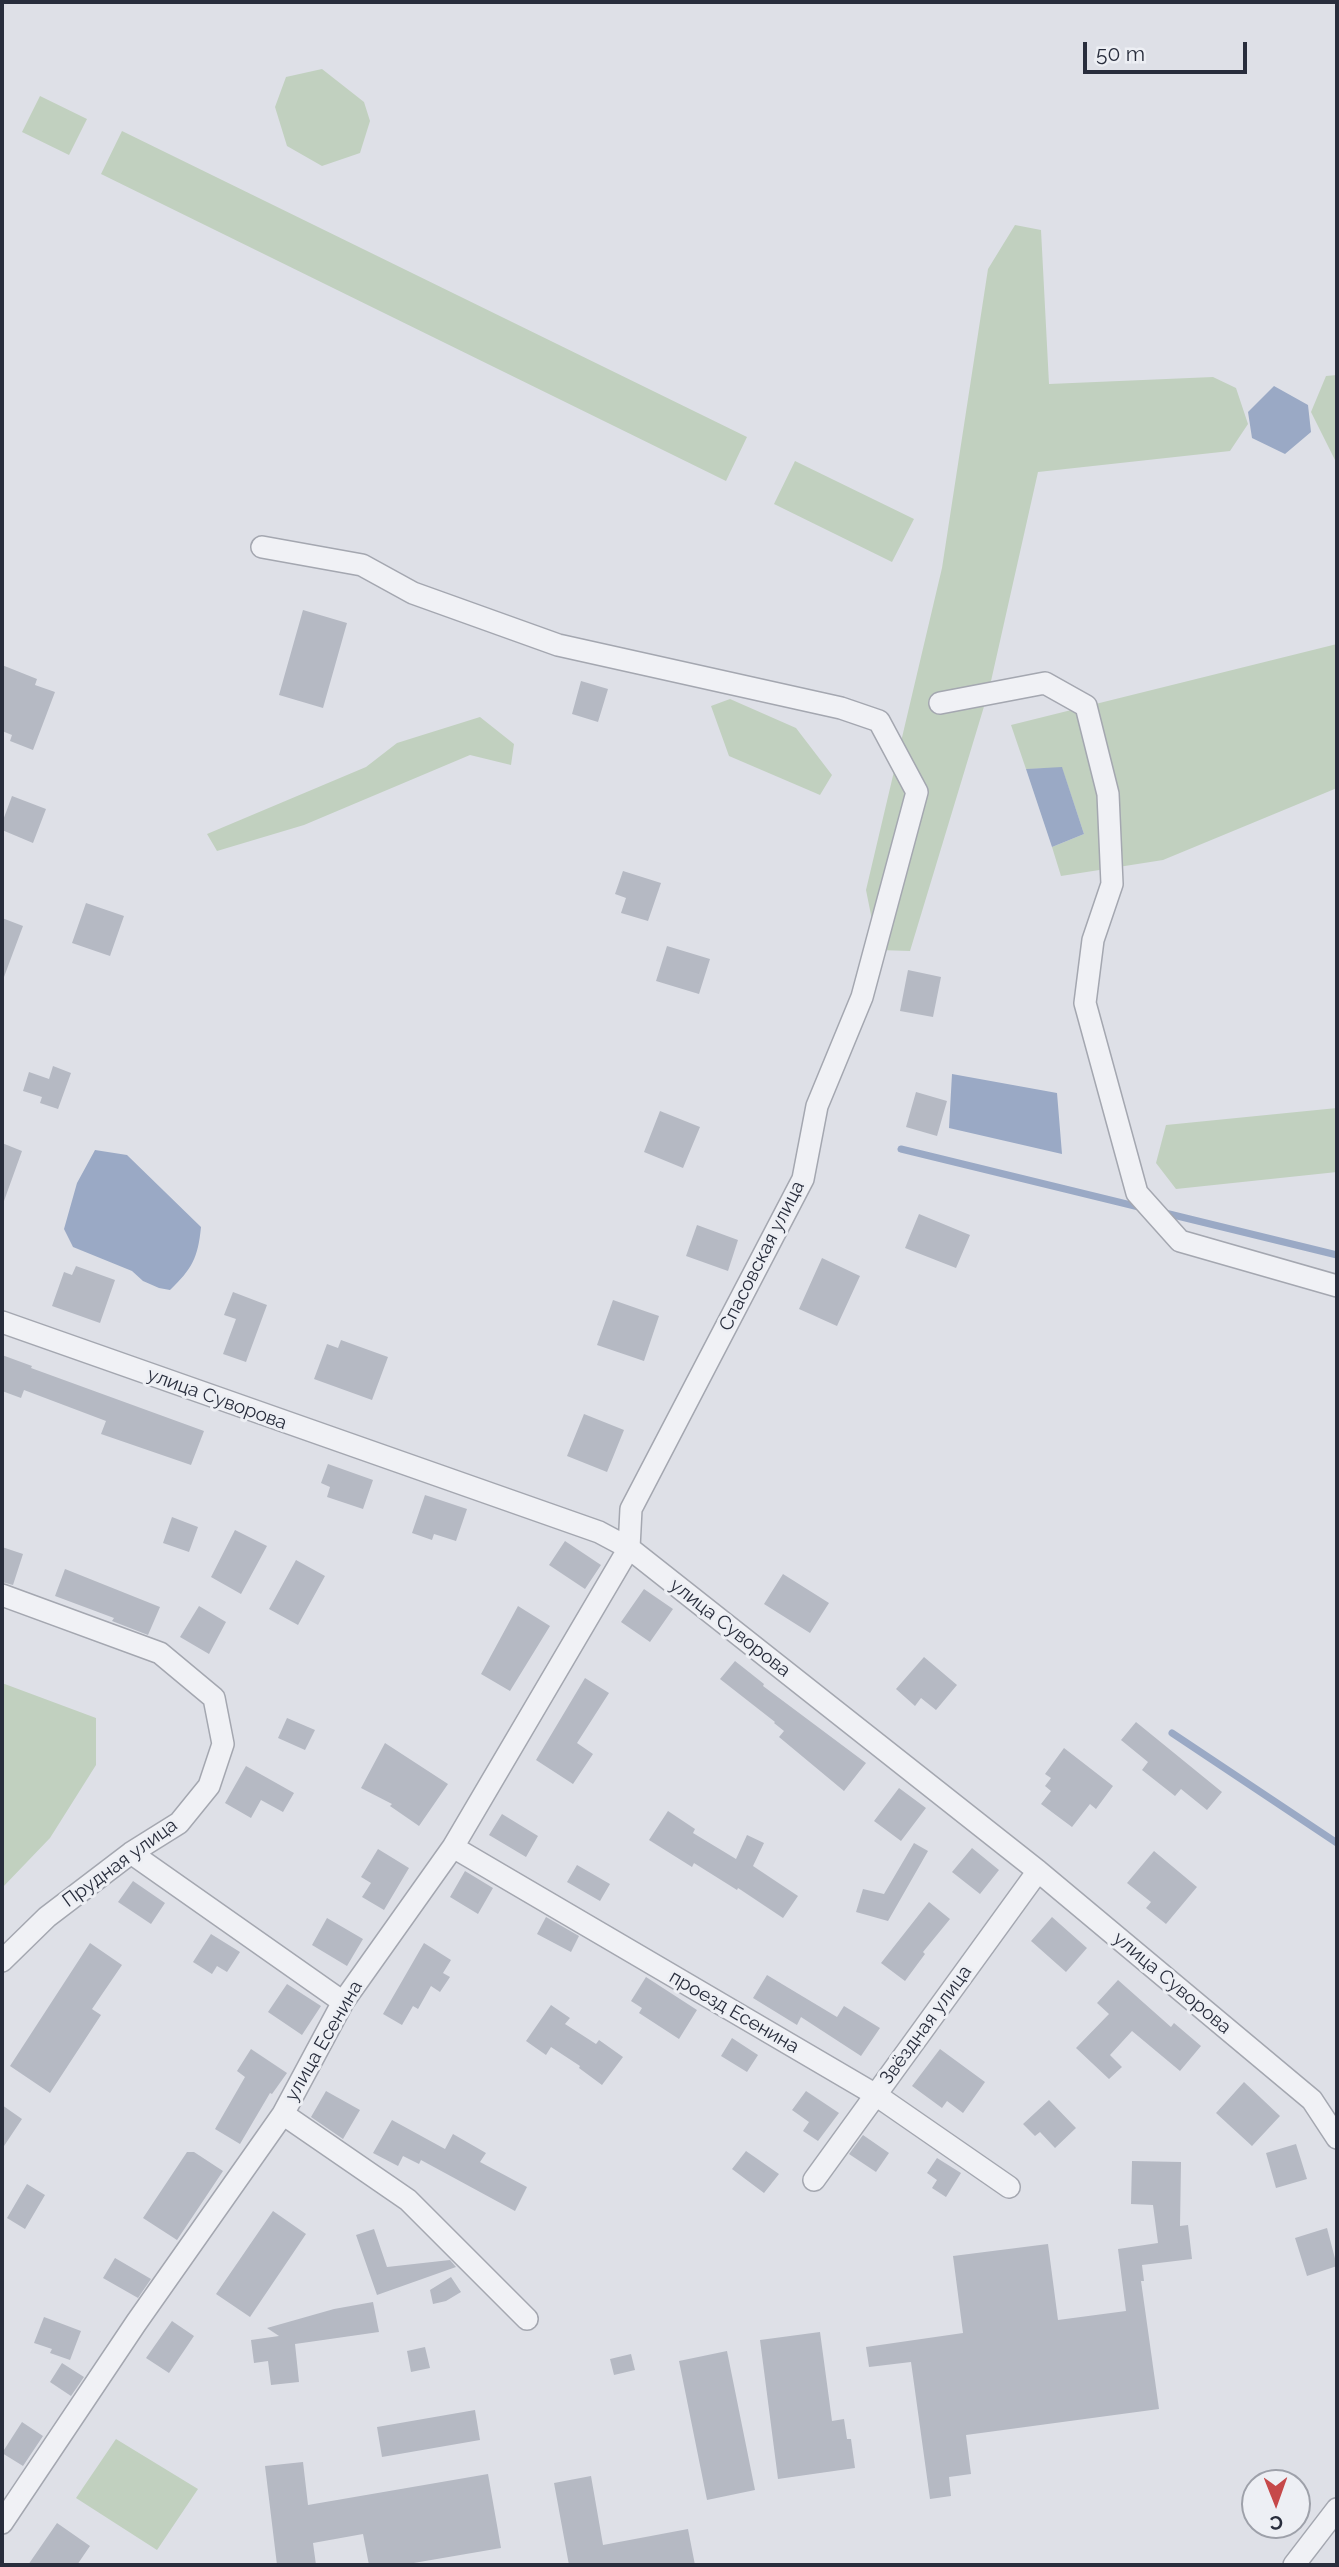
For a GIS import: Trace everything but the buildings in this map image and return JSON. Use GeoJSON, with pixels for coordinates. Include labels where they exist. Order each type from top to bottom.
{"type":"FeatureCollection","features":[{"type":"Feature","properties":{"kind":"street","name":"Спасовская улица"},"geometry":{"type":"LineString","coordinates":[[262,547],[362,565],[413,593],[558,645],[841,708],[878,721],[917,792],[862,997],[817,1106],[803,1179],[631,1509],[629,1548]]}},
{"type":"Feature","properties":{"kind":"street"},"geometry":{"type":"LineString","coordinates":[[940,703],[1045,683],[1086,706],[1108,794],[1112,884],[1093,940],[1085,1003],[1137,1193],[1180,1241],[1337,1286]]}},
{"type":"Feature","properties":{"kind":"street","name":"улица Суворова"},"geometry":{"type":"LineString","coordinates":[[2,1322],[599,1532],[629,1548],[1038,1871],[1312,2100],[1337,2138]]}},
{"type":"Feature","properties":{"kind":"street","name":"улица Есенина"},"geometry":{"type":"LineString","coordinates":[[2,2523],[136,2323],[283,2114],[342,2002],[453,1847],[629,1548]]}},
{"type":"Feature","properties":{"kind":"street","name":"Прудная улица"},"geometry":{"type":"LineString","coordinates":[[2,1595],[160,1653],[214,1698],[223,1744],[209,1786],[179,1823],[131,1853],[47,1917],[2,1961]]}},
{"type":"Feature","properties":{"kind":"street","name":"проезд Есенина"},"geometry":{"type":"LineString","coordinates":[[453,1847],[876,2095],[1009,2186]]}},
{"type":"Feature","properties":{"kind":"street"},"geometry":{"type":"LineString","coordinates":[[131,1853],[342,2002]]}},
{"type":"Feature","properties":{"kind":"street","name":"Звёздная улица"},"geometry":{"type":"LineString","coordinates":[[814,2180],[1038,1871]]}},
{"type":"Feature","properties":{"kind":"street"},"geometry":{"type":"LineString","coordinates":[[283,2114],[408,2200],[527,2319]]}},
{"type":"Feature","properties":{"kind":"street"},"geometry":{"type":"LineString","coordinates":[[1294,2565],[1337,2509]]}},
{"type":"Feature","properties":{"kind":"green space"},"geometry":{"type":"Polygon","coordinates":[[[322,69],[364,102],[370,121],[360,153],[322,166],[287,146],[275,107],[286,77],[322,69]]]}},
{"type":"Feature","properties":{"kind":"green space"},"geometry":{"type":"Polygon","coordinates":[[[40,96],[87,119],[69,155],[22,132],[40,96]]]}},
{"type":"Feature","properties":{"kind":"green space"},"geometry":{"type":"Polygon","coordinates":[[[122,131],[747,437],[726,481],[101,174],[122,131]]]}},
{"type":"Feature","properties":{"kind":"green space"},"geometry":{"type":"Polygon","coordinates":[[[1015,225],[1041,230],[1049,384],[1213,377],[1236,388],[1248,424],[1230,451],[1038,472],[989,690],[910,951],[878,950],[866,890],[942,568],[988,269],[1015,225]]]}},
{"type":"Feature","properties":{"kind":"green space"},"geometry":{"type":"Polygon","coordinates":[[[1337,375],[1335,460],[1311,412],[1326,376],[1337,375]]]}},
{"type":"Feature","properties":{"kind":"green space"},"geometry":{"type":"Polygon","coordinates":[[[795,461],[914,519],[892,562],[774,504],[795,461]]]}},
{"type":"Feature","properties":{"kind":"green space"},"geometry":{"type":"Polygon","coordinates":[[[1337,644],[1337,788],[1163,860],[1061,876],[1052,847],[1084,834],[1062,768],[1026,769],[1011,725],[1337,644]]]}},
{"type":"Feature","properties":{"kind":"green space"},"geometry":{"type":"Polygon","coordinates":[[[730,699],[796,728],[832,775],[820,795],[729,756],[711,706],[730,699]]]}},
{"type":"Feature","properties":{"kind":"green space"},"geometry":{"type":"Polygon","coordinates":[[[480,717],[514,744],[511,765],[470,755],[304,825],[217,851],[207,834],[366,767],[397,743],[480,717]]]}},
{"type":"Feature","properties":{"kind":"green space"},"geometry":{"type":"Polygon","coordinates":[[[1337,1108],[1337,1172],[1176,1189],[1156,1163],[1166,1125],[1337,1108]]]}},
{"type":"Feature","properties":{"kind":"green space"},"geometry":{"type":"Polygon","coordinates":[[[2,1683],[96,1718],[96,1765],[50,1838],[2,1888],[2,1683]]]}},
{"type":"Feature","properties":{"kind":"green space"},"geometry":{"type":"Polygon","coordinates":[[[116,2439],[198,2489],[157,2550],[76,2498],[116,2439]]]}},
{"type":"Feature","properties":{"kind":"water"},"geometry":{"type":"Polygon","coordinates":[[[1274,386],[1308,405],[1311,432],[1285,454],[1252,438],[1248,412],[1274,386]]]}},
{"type":"Feature","properties":{"kind":"water"},"geometry":{"type":"Polygon","coordinates":[[[1062,767],[1084,834],[1052,847],[1026,769],[1062,767]]]}},
{"type":"Feature","properties":{"kind":"water"},"geometry":{"type":"Polygon","coordinates":[[[952,1074],[1057,1093],[1062,1154],[949,1128],[952,1074]]]}},
{"type":"Feature","properties":{"kind":"water"},"geometry":{"type":"Polygon","coordinates":[[[95,1150],[127,1155],[201,1227],[193,1262],[170,1290],[143,1281],[132,1271],[73,1247],[64,1229],[77,1183],[95,1150]]]}},
{"type":"Feature","properties":{"kind":"waterway"},"geometry":{"type":"LineString","coordinates":[[901,1149],[1143,1208]]}},
{"type":"Feature","properties":{"kind":"waterway"},"geometry":{"type":"LineString","coordinates":[[1161,1212],[1337,1255]]}},
{"type":"Feature","properties":{"kind":"waterway"},"geometry":{"type":"LineString","coordinates":[[1172,1733],[1337,1843]]}}]}
